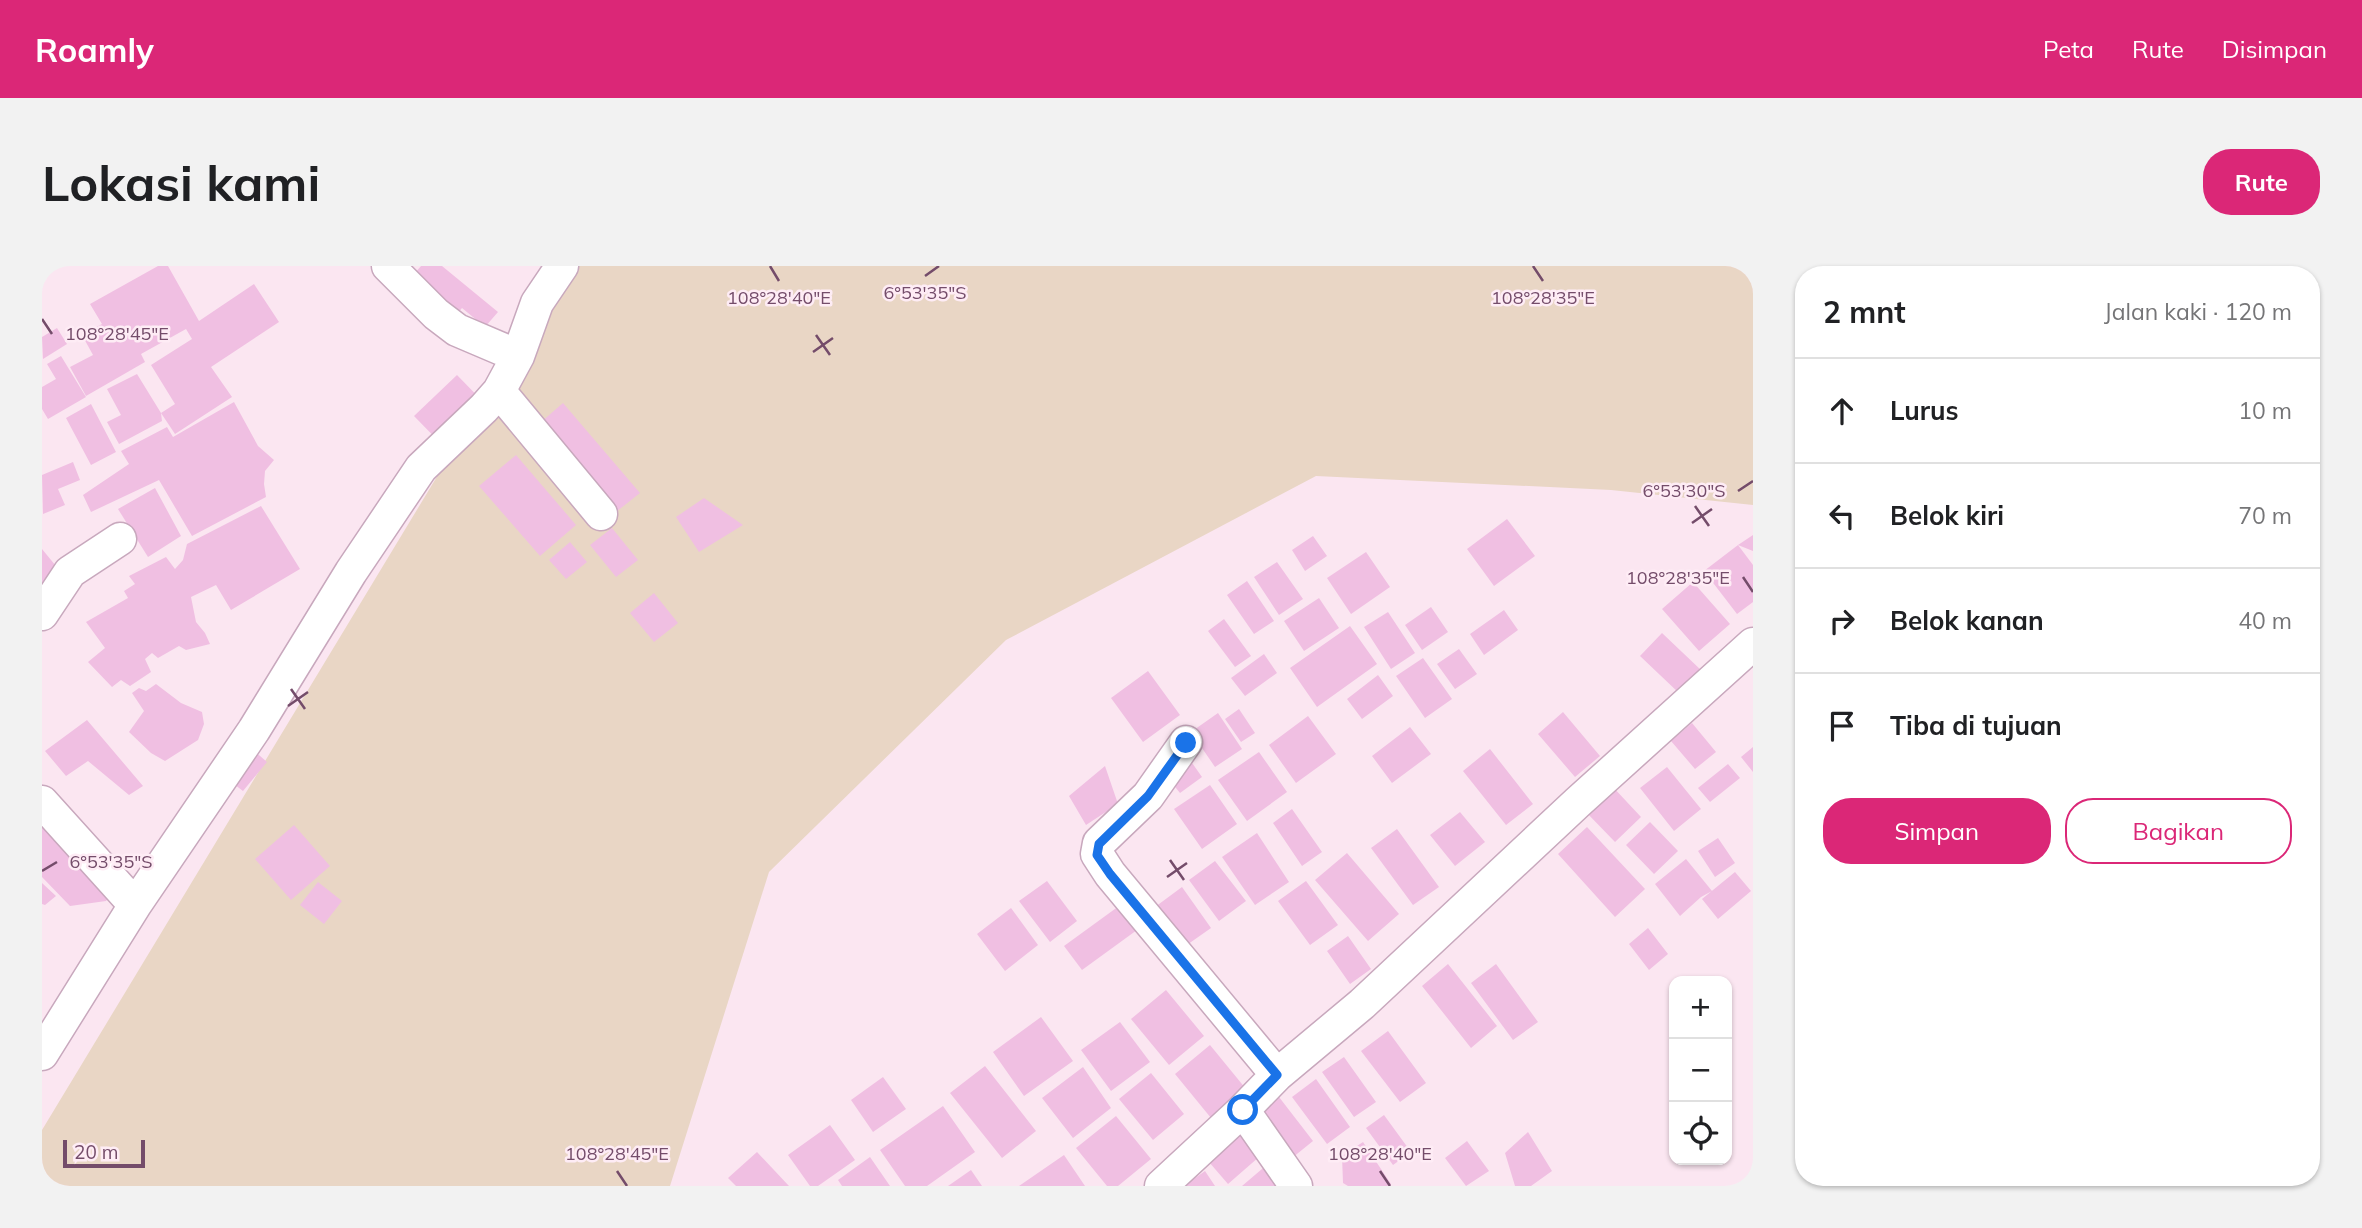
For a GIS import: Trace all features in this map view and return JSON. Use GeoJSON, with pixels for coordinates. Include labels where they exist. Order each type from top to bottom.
{"type":"FeatureCollection","features":[{"type":"Feature","properties":{"kind":"street"},"geometry":{"type":"LineString","coordinates":[[388,266],[436,314],[457,330],[518,355]]}},
{"type":"Feature","properties":{"kind":"street"},"geometry":{"type":"LineString","coordinates":[[42,1054],[135,905],[254,730],[351,572],[421,468],[499,391],[518,355],[537,303],[562,266]]}},
{"type":"Feature","properties":{"kind":"street"},"geometry":{"type":"LineString","coordinates":[[499,391],[601,514]]}},
{"type":"Feature","properties":{"kind":"street"},"geometry":{"type":"LineString","coordinates":[[42,614],[71,572],[120,539]]}},
{"type":"Feature","properties":{"kind":"street"},"geometry":{"type":"LineString","coordinates":[[1161,1186],[1277,1075],[1362,1004],[1578,802],[1753,645]]}},
{"type":"Feature","properties":{"kind":"street"},"geometry":{"type":"LineString","coordinates":[[1186,743],[1148,796],[1099,844],[1097,855],[1277,1075]]}},
{"type":"Feature","properties":{"kind":"street"},"geometry":{"type":"LineString","coordinates":[[42,802],[135,905]]}},
{"type":"Feature","properties":{"kind":"street"},"geometry":{"type":"LineString","coordinates":[[1243,1110],[1297,1186]]}},
{"type":"Feature","properties":{"kind":"shaded area"},"geometry":{"type":"Polygon","coordinates":[[[567,266],[1753,266],[1753,505],[1611,490],[1316,476],[1006,640],[769,872],[670,1186],[42,1186],[42,1130],[548,293],[567,266]]]}},
{"type":"Feature","properties":{"kind":"building"},"geometry":{"type":"Polygon","coordinates":[[[158,266],[168,266],[199,321],[254,284],[279,322],[211,367],[232,397],[175,434],[161,413],[175,404],[151,365],[192,339],[186,329],[141,354],[145,362],[86,396],[70,367],[93,355],[82,335],[102,324],[90,304],[158,266]]]}},
{"type":"Feature","properties":{"kind":"building"},"geometry":{"type":"Polygon","coordinates":[[[421,266],[442,266],[498,312],[485,327],[462,308],[454,318],[408,281],[421,266]]]}},
{"type":"Feature","properties":{"kind":"building"},"geometry":{"type":"Polygon","coordinates":[[[57,328],[67,344],[43,359],[42,337],[57,328]]]}},
{"type":"Feature","properties":{"kind":"building"},"geometry":{"type":"Polygon","coordinates":[[[61,356],[86,397],[48,419],[42,409],[42,387],[56,379],[47,364],[61,356]]]}},
{"type":"Feature","properties":{"kind":"building"},"geometry":{"type":"Polygon","coordinates":[[[137,374],[161,413],[162,421],[119,444],[107,422],[121,415],[107,389],[137,374]]]}},
{"type":"Feature","properties":{"kind":"building"},"geometry":{"type":"Polygon","coordinates":[[[457,375],[495,414],[452,455],[414,416],[457,375]]]}},
{"type":"Feature","properties":{"kind":"building"},"geometry":{"type":"Polygon","coordinates":[[[234,402],[258,446],[274,460],[265,471],[266,497],[192,536],[159,480],[91,512],[83,495],[129,464],[121,451],[167,427],[173,437],[234,402]]]}},
{"type":"Feature","properties":{"kind":"building"},"geometry":{"type":"Polygon","coordinates":[[[563,403],[640,493],[616,512],[540,423],[563,403]]]}},
{"type":"Feature","properties":{"kind":"building"},"geometry":{"type":"Polygon","coordinates":[[[91,404],[116,452],[91,465],[66,418],[91,404]]]}},
{"type":"Feature","properties":{"kind":"building"},"geometry":{"type":"Polygon","coordinates":[[[516,455],[576,525],[540,556],[479,486],[516,455]]]}},
{"type":"Feature","properties":{"kind":"building"},"geometry":{"type":"Polygon","coordinates":[[[73,462],[80,480],[58,489],[65,505],[43,514],[42,475],[73,462]]]}},
{"type":"Feature","properties":{"kind":"building"},"geometry":{"type":"Polygon","coordinates":[[[155,488],[181,536],[148,557],[118,509],[155,488]]]}},
{"type":"Feature","properties":{"kind":"building"},"geometry":{"type":"Polygon","coordinates":[[[704,498],[743,525],[699,552],[676,517],[704,498]]]}},
{"type":"Feature","properties":{"kind":"building"},"geometry":{"type":"Polygon","coordinates":[[[261,506],[300,569],[231,610],[216,585],[191,597],[196,622],[210,644],[186,650],[179,646],[158,658],[152,653],[145,659],[151,672],[130,686],[121,680],[112,687],[88,662],[105,648],[86,622],[128,598],[124,591],[135,584],[129,576],[166,557],[175,569],[183,560],[187,544],[261,506]]]}},
{"type":"Feature","properties":{"kind":"building"},"geometry":{"type":"Polygon","coordinates":[[[1507,519],[1535,556],[1494,586],[1467,549],[1507,519]]]}},
{"type":"Feature","properties":{"kind":"building"},"geometry":{"type":"Polygon","coordinates":[[[612,528],[638,560],[616,577],[590,545],[612,528]]]}},
{"type":"Feature","properties":{"kind":"building"},"geometry":{"type":"Polygon","coordinates":[[[1753,535],[1753,551],[1738,545],[1753,535]]]}},
{"type":"Feature","properties":{"kind":"building"},"geometry":{"type":"Polygon","coordinates":[[[1313,536],[1327,556],[1305,571],[1292,550],[1313,536]]]}},
{"type":"Feature","properties":{"kind":"building"},"geometry":{"type":"Polygon","coordinates":[[[570,542],[587,562],[566,579],[549,560],[570,542]]]}},
{"type":"Feature","properties":{"kind":"building"},"geometry":{"type":"Polygon","coordinates":[[[1738,545],[1753,565],[1753,602],[1737,614],[1704,571],[1738,545]]]}},
{"type":"Feature","properties":{"kind":"building"},"geometry":{"type":"Polygon","coordinates":[[[42,549],[60,571],[42,586],[42,549]]]}},
{"type":"Feature","properties":{"kind":"building"},"geometry":{"type":"Polygon","coordinates":[[[1366,552],[1390,587],[1351,614],[1327,578],[1366,552]]]}},
{"type":"Feature","properties":{"kind":"building"},"geometry":{"type":"Polygon","coordinates":[[[1277,562],[1303,599],[1279,615],[1254,577],[1277,562]]]}},
{"type":"Feature","properties":{"kind":"building"},"geometry":{"type":"Polygon","coordinates":[[[1247,581],[1274,621],[1254,634],[1227,595],[1247,581]]]}},
{"type":"Feature","properties":{"kind":"building"},"geometry":{"type":"Polygon","coordinates":[[[1693,582],[1730,624],[1699,651],[1662,609],[1693,582]]]}},
{"type":"Feature","properties":{"kind":"building"},"geometry":{"type":"Polygon","coordinates":[[[654,593],[678,623],[654,642],[630,613],[654,593]]]}},
{"type":"Feature","properties":{"kind":"building"},"geometry":{"type":"Polygon","coordinates":[[[1319,598],[1339,628],[1304,651],[1284,621],[1319,598]]]}},
{"type":"Feature","properties":{"kind":"building"},"geometry":{"type":"Polygon","coordinates":[[[1431,607],[1448,632],[1422,650],[1405,625],[1431,607]]]}},
{"type":"Feature","properties":{"kind":"building"},"geometry":{"type":"Polygon","coordinates":[[[1504,610],[1518,630],[1484,655],[1470,634],[1504,610]]]}},
{"type":"Feature","properties":{"kind":"building"},"geometry":{"type":"Polygon","coordinates":[[[1388,612],[1415,653],[1391,669],[1364,627],[1388,612]]]}},
{"type":"Feature","properties":{"kind":"building"},"geometry":{"type":"Polygon","coordinates":[[[1224,619],[1251,656],[1235,667],[1208,631],[1224,619]]]}},
{"type":"Feature","properties":{"kind":"building"},"geometry":{"type":"Polygon","coordinates":[[[1350,626],[1377,664],[1317,707],[1290,668],[1350,626]]]}},
{"type":"Feature","properties":{"kind":"building"},"geometry":{"type":"Polygon","coordinates":[[[1662,633],[1702,671],[1680,694],[1640,656],[1662,633]]]}},
{"type":"Feature","properties":{"kind":"building"},"geometry":{"type":"Polygon","coordinates":[[[1459,649],[1477,674],[1455,689],[1437,664],[1459,649]]]}},
{"type":"Feature","properties":{"kind":"building"},"geometry":{"type":"Polygon","coordinates":[[[1264,654],[1277,673],[1245,696],[1231,678],[1264,654]]]}},
{"type":"Feature","properties":{"kind":"building"},"geometry":{"type":"Polygon","coordinates":[[[1423,658],[1452,699],[1425,718],[1396,676],[1423,658]]]}},
{"type":"Feature","properties":{"kind":"building"},"geometry":{"type":"Polygon","coordinates":[[[1148,671],[1180,715],[1143,742],[1111,698],[1148,671]]]}},
{"type":"Feature","properties":{"kind":"building"},"geometry":{"type":"Polygon","coordinates":[[[1378,675],[1393,696],[1362,719],[1347,699],[1378,675]]]}},
{"type":"Feature","properties":{"kind":"building"},"geometry":{"type":"Polygon","coordinates":[[[156,684],[181,703],[202,712],[204,724],[198,740],[165,761],[151,753],[129,732],[144,711],[132,693],[139,688],[146,691],[156,684]]]}},
{"type":"Feature","properties":{"kind":"building"},"geometry":{"type":"Polygon","coordinates":[[[1239,709],[1255,733],[1241,742],[1225,719],[1239,709]]]}},
{"type":"Feature","properties":{"kind":"building"},"geometry":{"type":"Polygon","coordinates":[[[1563,712],[1600,756],[1575,777],[1538,734],[1563,712]]]}},
{"type":"Feature","properties":{"kind":"building"},"geometry":{"type":"Polygon","coordinates":[[[1218,713],[1242,749],[1215,767],[1191,732],[1218,713]]]}},
{"type":"Feature","properties":{"kind":"building"},"geometry":{"type":"Polygon","coordinates":[[[1308,716],[1336,754],[1296,783],[1269,745],[1308,716]]]}},
{"type":"Feature","properties":{"kind":"building"},"geometry":{"type":"Polygon","coordinates":[[[87,720],[143,786],[129,795],[88,761],[66,776],[45,751],[87,720]]]}},
{"type":"Feature","properties":{"kind":"building"},"geometry":{"type":"Polygon","coordinates":[[[1692,723],[1716,752],[1695,769],[1671,741],[1692,723]]]}},
{"type":"Feature","properties":{"kind":"building"},"geometry":{"type":"Polygon","coordinates":[[[1410,727],[1431,754],[1392,783],[1372,756],[1410,727]]]}},
{"type":"Feature","properties":{"kind":"building"},"geometry":{"type":"Polygon","coordinates":[[[239,738],[267,762],[243,791],[210,766],[239,738]]]}},
{"type":"Feature","properties":{"kind":"building"},"geometry":{"type":"Polygon","coordinates":[[[1753,747],[1753,772],[1741,757],[1753,747]]]}},
{"type":"Feature","properties":{"kind":"building"},"geometry":{"type":"Polygon","coordinates":[[[1490,749],[1533,804],[1506,825],[1463,771],[1490,749]]]}},
{"type":"Feature","properties":{"kind":"building"},"geometry":{"type":"Polygon","coordinates":[[[1259,752],[1287,792],[1247,821],[1218,780],[1259,752]]]}},
{"type":"Feature","properties":{"kind":"building"},"geometry":{"type":"Polygon","coordinates":[[[1190,760],[1202,777],[1180,793],[1167,777],[1190,760]]]}},
{"type":"Feature","properties":{"kind":"building"},"geometry":{"type":"Polygon","coordinates":[[[1728,764],[1740,778],[1710,802],[1698,788],[1728,764]]]}},
{"type":"Feature","properties":{"kind":"building"},"geometry":{"type":"Polygon","coordinates":[[[1105,766],[1118,804],[1086,825],[1069,796],[1105,766]]]}},
{"type":"Feature","properties":{"kind":"building"},"geometry":{"type":"Polygon","coordinates":[[[1667,767],[1701,809],[1674,831],[1640,788],[1667,767]]]}},
{"type":"Feature","properties":{"kind":"building"},"geometry":{"type":"Polygon","coordinates":[[[42,784],[119,885],[106,901],[70,906],[42,877],[42,784]]]}},
{"type":"Feature","properties":{"kind":"building"},"geometry":{"type":"Polygon","coordinates":[[[1210,785],[1237,824],[1202,849],[1174,809],[1210,785]]]}},
{"type":"Feature","properties":{"kind":"building"},"geometry":{"type":"Polygon","coordinates":[[[1612,786],[1641,817],[1615,842],[1585,811],[1612,786]]]}},
{"type":"Feature","properties":{"kind":"building"},"geometry":{"type":"Polygon","coordinates":[[[1292,809],[1322,852],[1302,866],[1273,823],[1292,809]]]}},
{"type":"Feature","properties":{"kind":"building"},"geometry":{"type":"Polygon","coordinates":[[[1460,812],[1485,842],[1455,866],[1430,835],[1460,812]]]}},
{"type":"Feature","properties":{"kind":"building"},"geometry":{"type":"Polygon","coordinates":[[[1650,822],[1678,851],[1654,874],[1626,845],[1650,822]]]}},
{"type":"Feature","properties":{"kind":"building"},"geometry":{"type":"Polygon","coordinates":[[[294,825],[330,866],[291,900],[255,859],[294,825]]]}},
{"type":"Feature","properties":{"kind":"building"},"geometry":{"type":"Polygon","coordinates":[[[1587,827],[1645,889],[1615,917],[1558,854],[1587,827]]]}},
{"type":"Feature","properties":{"kind":"building"},"geometry":{"type":"Polygon","coordinates":[[[1397,829],[1439,887],[1413,905],[1371,848],[1397,829]]]}},
{"type":"Feature","properties":{"kind":"building"},"geometry":{"type":"Polygon","coordinates":[[[1257,833],[1289,882],[1255,905],[1222,857],[1257,833]]]}},
{"type":"Feature","properties":{"kind":"building"},"geometry":{"type":"Polygon","coordinates":[[[1718,838],[1735,863],[1715,877],[1698,851],[1718,838]]]}},
{"type":"Feature","properties":{"kind":"building"},"geometry":{"type":"Polygon","coordinates":[[[1347,853],[1399,914],[1368,941],[1315,880],[1347,853]]]}},
{"type":"Feature","properties":{"kind":"building"},"geometry":{"type":"Polygon","coordinates":[[[1686,859],[1712,891],[1680,916],[1655,884],[1686,859]]]}},
{"type":"Feature","properties":{"kind":"building"},"geometry":{"type":"Polygon","coordinates":[[[1215,861],[1246,901],[1219,921],[1189,880],[1215,861]]]}},
{"type":"Feature","properties":{"kind":"building"},"geometry":{"type":"Polygon","coordinates":[[[1735,872],[1751,891],[1718,919],[1702,899],[1735,872]]]}},
{"type":"Feature","properties":{"kind":"building"},"geometry":{"type":"Polygon","coordinates":[[[1047,881],[1077,921],[1050,942],[1019,901],[1047,881]]]}},
{"type":"Feature","properties":{"kind":"building"},"geometry":{"type":"Polygon","coordinates":[[[1306,881],[1338,925],[1310,945],[1278,901],[1306,881]]]}},
{"type":"Feature","properties":{"kind":"building"},"geometry":{"type":"Polygon","coordinates":[[[318,882],[342,901],[324,924],[300,905],[318,882]]]}},
{"type":"Feature","properties":{"kind":"building"},"geometry":{"type":"Polygon","coordinates":[[[42,883],[56,896],[45,905],[42,904],[42,883]]]}},
{"type":"Feature","properties":{"kind":"building"},"geometry":{"type":"Polygon","coordinates":[[[1182,887],[1211,928],[1184,947],[1155,907],[1182,887]]]}},
{"type":"Feature","properties":{"kind":"building"},"geometry":{"type":"Polygon","coordinates":[[[1119,906],[1137,930],[1082,970],[1064,946],[1119,906]]]}},
{"type":"Feature","properties":{"kind":"building"},"geometry":{"type":"Polygon","coordinates":[[[1011,908],[1038,945],[1005,971],[977,934],[1011,908]]]}},
{"type":"Feature","properties":{"kind":"building"},"geometry":{"type":"Polygon","coordinates":[[[1648,928],[1668,954],[1649,970],[1629,944],[1648,928]]]}},
{"type":"Feature","properties":{"kind":"building"},"geometry":{"type":"Polygon","coordinates":[[[1348,936],[1371,969],[1350,984],[1327,951],[1348,936]]]}},
{"type":"Feature","properties":{"kind":"building"},"geometry":{"type":"Polygon","coordinates":[[[1448,964],[1497,1026],[1471,1048],[1422,986],[1448,964]]]}},
{"type":"Feature","properties":{"kind":"building"},"geometry":{"type":"Polygon","coordinates":[[[1496,964],[1538,1022],[1513,1040],[1471,983],[1496,964]]]}},
{"type":"Feature","properties":{"kind":"building"},"geometry":{"type":"Polygon","coordinates":[[[1166,990],[1204,1036],[1169,1065],[1131,1019],[1166,990]]]}},
{"type":"Feature","properties":{"kind":"building"},"geometry":{"type":"Polygon","coordinates":[[[1041,1017],[1073,1061],[1024,1096],[993,1052],[1041,1017]]]}},
{"type":"Feature","properties":{"kind":"building"},"geometry":{"type":"Polygon","coordinates":[[[1120,1022],[1150,1062],[1111,1091],[1081,1050],[1120,1022]]]}},
{"type":"Feature","properties":{"kind":"building"},"geometry":{"type":"Polygon","coordinates":[[[1388,1031],[1426,1083],[1400,1102],[1361,1051],[1388,1031]]]}},
{"type":"Feature","properties":{"kind":"building"},"geometry":{"type":"Polygon","coordinates":[[[1210,1045],[1246,1089],[1211,1118],[1175,1074],[1210,1045]]]}},
{"type":"Feature","properties":{"kind":"building"},"geometry":{"type":"Polygon","coordinates":[[[1344,1057],[1376,1102],[1354,1117],[1322,1072],[1344,1057]]]}},
{"type":"Feature","properties":{"kind":"building"},"geometry":{"type":"Polygon","coordinates":[[[985,1066],[1036,1131],[1002,1158],[950,1093],[985,1066]]]}},
{"type":"Feature","properties":{"kind":"building"},"geometry":{"type":"Polygon","coordinates":[[[1083,1067],[1111,1108],[1073,1138],[1042,1098],[1083,1067]]]}},
{"type":"Feature","properties":{"kind":"building"},"geometry":{"type":"Polygon","coordinates":[[[1151,1073],[1184,1114],[1153,1140],[1119,1099],[1151,1073]]]}},
{"type":"Feature","properties":{"kind":"building"},"geometry":{"type":"Polygon","coordinates":[[[883,1077],[906,1109],[873,1132],[851,1100],[883,1077]]]}},
{"type":"Feature","properties":{"kind":"building"},"geometry":{"type":"Polygon","coordinates":[[[1316,1079],[1350,1127],[1327,1144],[1292,1097],[1316,1079]]]}},
{"type":"Feature","properties":{"kind":"building"},"geometry":{"type":"Polygon","coordinates":[[[1279,1097],[1313,1141],[1292,1158],[1258,1114],[1279,1097]]]}},
{"type":"Feature","properties":{"kind":"building"},"geometry":{"type":"Polygon","coordinates":[[[943,1106],[975,1152],[927,1186],[905,1186],[880,1150],[943,1106]]]}},
{"type":"Feature","properties":{"kind":"building"},"geometry":{"type":"Polygon","coordinates":[[[1384,1115],[1411,1152],[1393,1165],[1366,1128],[1384,1115]]]}},
{"type":"Feature","properties":{"kind":"building"},"geometry":{"type":"Polygon","coordinates":[[[1116,1116],[1151,1159],[1118,1186],[1107,1186],[1076,1148],[1116,1116]]]}},
{"type":"Feature","properties":{"kind":"building"},"geometry":{"type":"Polygon","coordinates":[[[830,1125],[855,1160],[818,1186],[810,1186],[788,1155],[830,1125]]]}},
{"type":"Feature","properties":{"kind":"building"},"geometry":{"type":"Polygon","coordinates":[[[1248,1129],[1267,1150],[1228,1184],[1209,1162],[1248,1129]]]}},
{"type":"Feature","properties":{"kind":"building"},"geometry":{"type":"Polygon","coordinates":[[[1528,1132],[1552,1171],[1531,1186],[1515,1186],[1505,1153],[1528,1132]]]}},
{"type":"Feature","properties":{"kind":"building"},"geometry":{"type":"Polygon","coordinates":[[[1467,1141],[1489,1171],[1466,1186],[1445,1158],[1467,1141]]]}},
{"type":"Feature","properties":{"kind":"building"},"geometry":{"type":"Polygon","coordinates":[[[1363,1142],[1391,1184],[1388,1186],[1348,1186],[1343,1183],[1342,1156],[1363,1142]]]}},
{"type":"Feature","properties":{"kind":"building"},"geometry":{"type":"Polygon","coordinates":[[[757,1152],[789,1186],[736,1186],[728,1178],[757,1152]]]}},
{"type":"Feature","properties":{"kind":"building"},"geometry":{"type":"Polygon","coordinates":[[[1064,1155],[1085,1186],[1019,1186],[1064,1155]]]}},
{"type":"Feature","properties":{"kind":"building"},"geometry":{"type":"Polygon","coordinates":[[[870,1157],[890,1186],[842,1186],[838,1180],[870,1157]]]}},
{"type":"Feature","properties":{"kind":"building"},"geometry":{"type":"Polygon","coordinates":[[[1269,1163],[1280,1186],[1242,1186],[1269,1163]]]}},
{"type":"Feature","properties":{"kind":"building"},"geometry":{"type":"Polygon","coordinates":[[[971,1170],[982,1186],[948,1186],[971,1170]]]}},
{"type":"Feature","properties":{"kind":"building"},"geometry":{"type":"Polygon","coordinates":[[[1205,1171],[1215,1186],[1184,1186],[1205,1171]]]}},
{"type":"Feature","properties":{"kind":"route"},"geometry":{"type":"LineString","coordinates":[[1186,743],[1148,796],[1099,844],[1097,855],[1277,1075],[1243,1110]]}}]}
